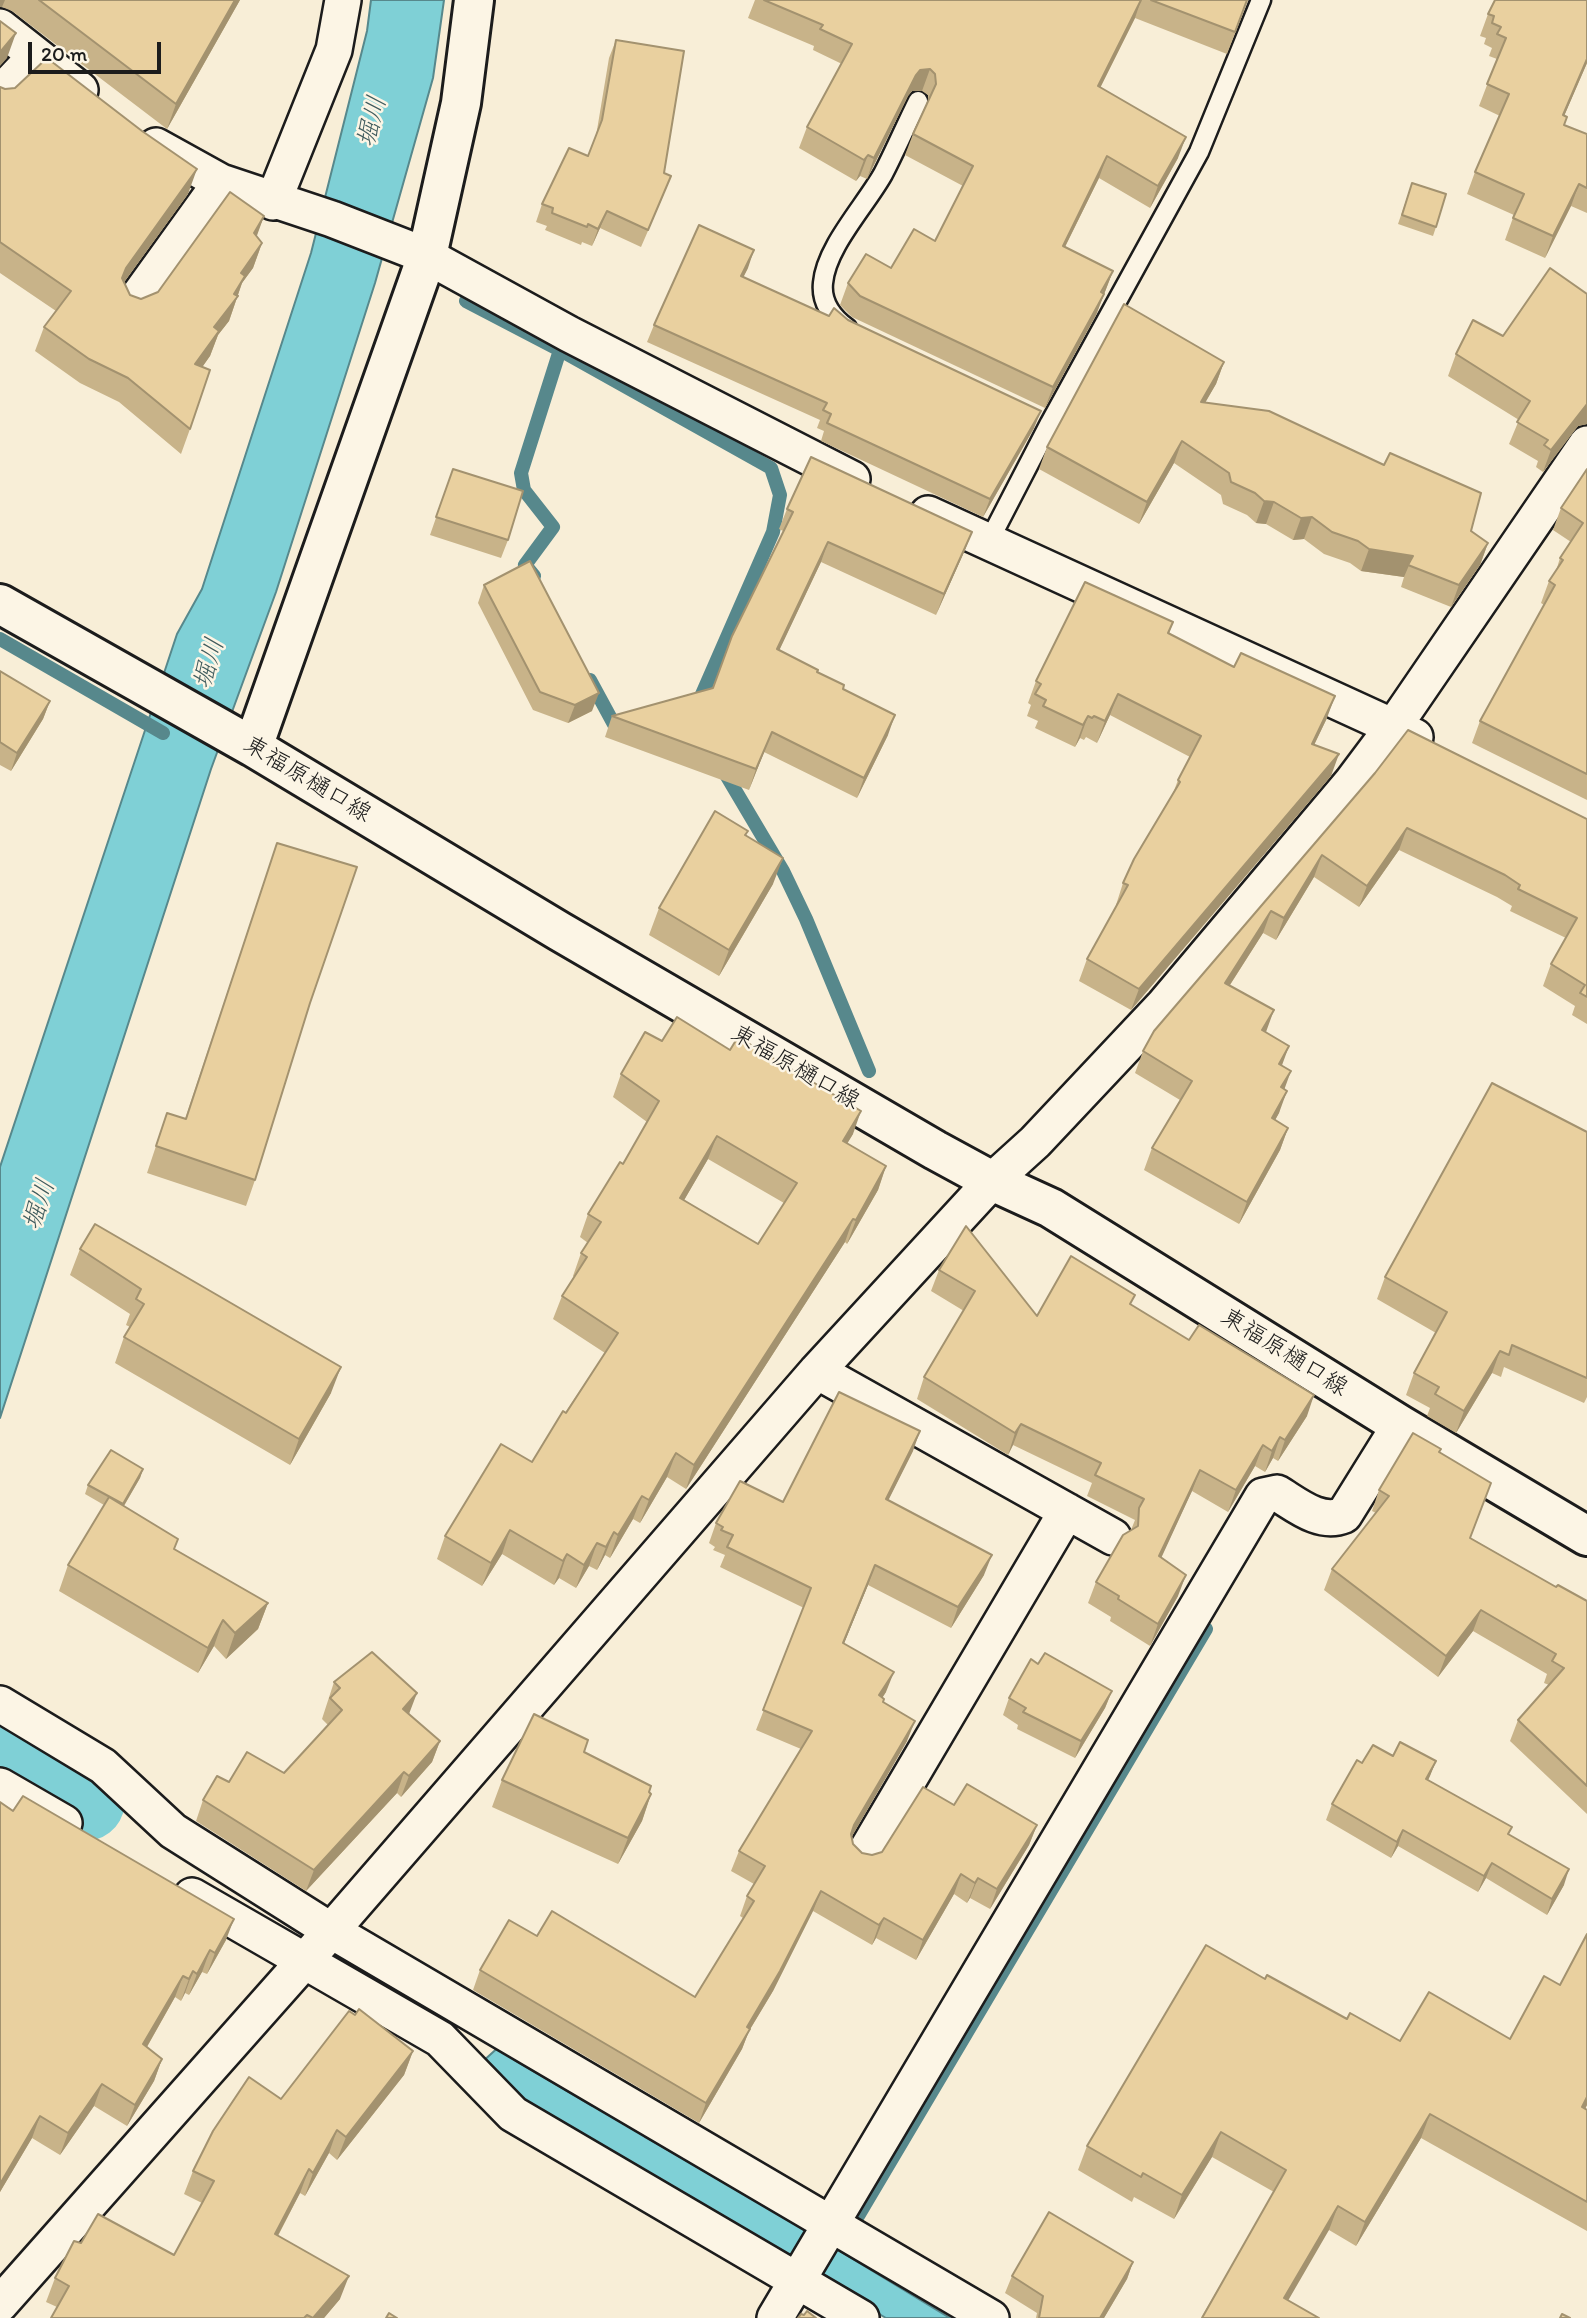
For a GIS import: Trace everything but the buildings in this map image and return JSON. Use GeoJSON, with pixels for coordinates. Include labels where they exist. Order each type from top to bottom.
{"type":"FeatureCollection","features":[{"type":"Feature","properties":{"kind":"main road"},"geometry":{"type":"LineString","coordinates":[[244,742],[427,256],[461,103],[474,0]]}},
{"type":"Feature","properties":{"kind":"main road","name":"東福原樋口線"},"geometry":{"type":"LineString","coordinates":[[0,604],[244,742],[559,931],[992,1181],[1051,1208],[1400,1425],[1587,1536]]}},
{"type":"Feature","properties":{"kind":"street"},"geometry":{"type":"LineString","coordinates":[[279,204],[334,50],[343,0]]}},
{"type":"Feature","properties":{"kind":"street"},"geometry":{"type":"LineString","coordinates":[[0,27],[101,107]]}},
{"type":"Feature","properties":{"kind":"street"},"geometry":{"type":"LineString","coordinates":[[0,94],[35,57]]}},
{"type":"Feature","properties":{"kind":"street"},"geometry":{"type":"LineString","coordinates":[[134,132],[221,182],[279,204],[332,219],[427,256],[569,334],[887,495],[1394,726],[1442,751]]}},
{"type":"Feature","properties":{"kind":"street"},"geometry":{"type":"LineString","coordinates":[[133,304],[221,182]]}},
{"type":"Feature","properties":{"kind":"street"},"geometry":{"type":"LineString","coordinates":[[0,2304],[305,1961],[817,1371],[992,1181],[1035,1142],[1164,1005],[1352,782],[1394,726],[1587,443]]}},
{"type":"Feature","properties":{"kind":"street"},"geometry":{"type":"LineString","coordinates":[[817,1371],[1113,1537]]}},
{"type":"Feature","properties":{"kind":"street"},"geometry":{"type":"LineString","coordinates":[[775,2318],[1263,1496],[1277,1493],[1312,1514],[1327,1518],[1344,1515],[1400,1425]]}},
{"type":"Feature","properties":{"kind":"street"},"geometry":{"type":"LineString","coordinates":[[864,1854],[1067,1511]]}},
{"type":"Feature","properties":{"kind":"street"},"geometry":{"type":"LineString","coordinates":[[0,1704],[103,1766],[173,1831],[331,1931],[827,2230],[991,2318]]}},
{"type":"Feature","properties":{"kind":"street"},"geometry":{"type":"LineString","coordinates":[[4,1796],[95,1840]]}},
{"type":"Feature","properties":{"kind":"street"},"geometry":{"type":"LineString","coordinates":[[167,1882],[440,2039],[513,2114],[799,2277],[861,2318]]}},
{"type":"Feature","properties":{"kind":"lane"},"geometry":{"type":"LineString","coordinates":[[989,541],[1044,420],[1199,152],[1261,0]]}},
{"type":"Feature","properties":{"kind":"lane"},"geometry":{"type":"LineString","coordinates":[[858,333],[832,315],[824,299],[822,285],[826,264],[882,175],[918,101]]}},
{"type":"Feature","properties":{"kind":"water","name":"堀川"},"geometry":{"type":"Polygon","coordinates":[[[371,0],[444,0],[433,78],[375,283],[276,592],[211,769],[0,1418],[0,1167],[177,634],[202,589],[311,253],[367,31],[371,0]]]}},
{"type":"Feature","properties":{"kind":"water"},"geometry":{"type":"Polygon","coordinates":[[[502,2044],[516,2061],[592,2106],[598,2100],[647,2130],[645,2137],[764,2205],[950,2318],[886,2318],[517,2100],[481,2063],[502,2044]]]}},
{"type":"Feature","properties":{"kind":"waterway"},"geometry":{"type":"LineString","coordinates":[[466,301],[560,350],[771,468],[780,495],[773,532],[696,708]]}},
{"type":"Feature","properties":{"kind":"waterway"},"geometry":{"type":"LineString","coordinates":[[534,576],[525,565],[553,527],[524,490],[521,473],[560,350]]}},
{"type":"Feature","properties":{"kind":"waterway"},"geometry":{"type":"LineString","coordinates":[[0,639],[163,733]]}},
{"type":"Feature","properties":{"kind":"waterway"},"geometry":{"type":"LineString","coordinates":[[590,680],[616,728]]}},
{"type":"Feature","properties":{"kind":"waterway"},"geometry":{"type":"LineString","coordinates":[[722,768],[783,871],[806,919],[869,1071]]}},
{"type":"Feature","properties":{"kind":"waterway"},"geometry":{"type":"LineString","coordinates":[[858,2216],[1206,1629]]}},
{"type":"Feature","properties":{"kind":"waterway"},"geometry":{"type":"LineString","coordinates":[[0,1753],[85,1801]]}}]}
